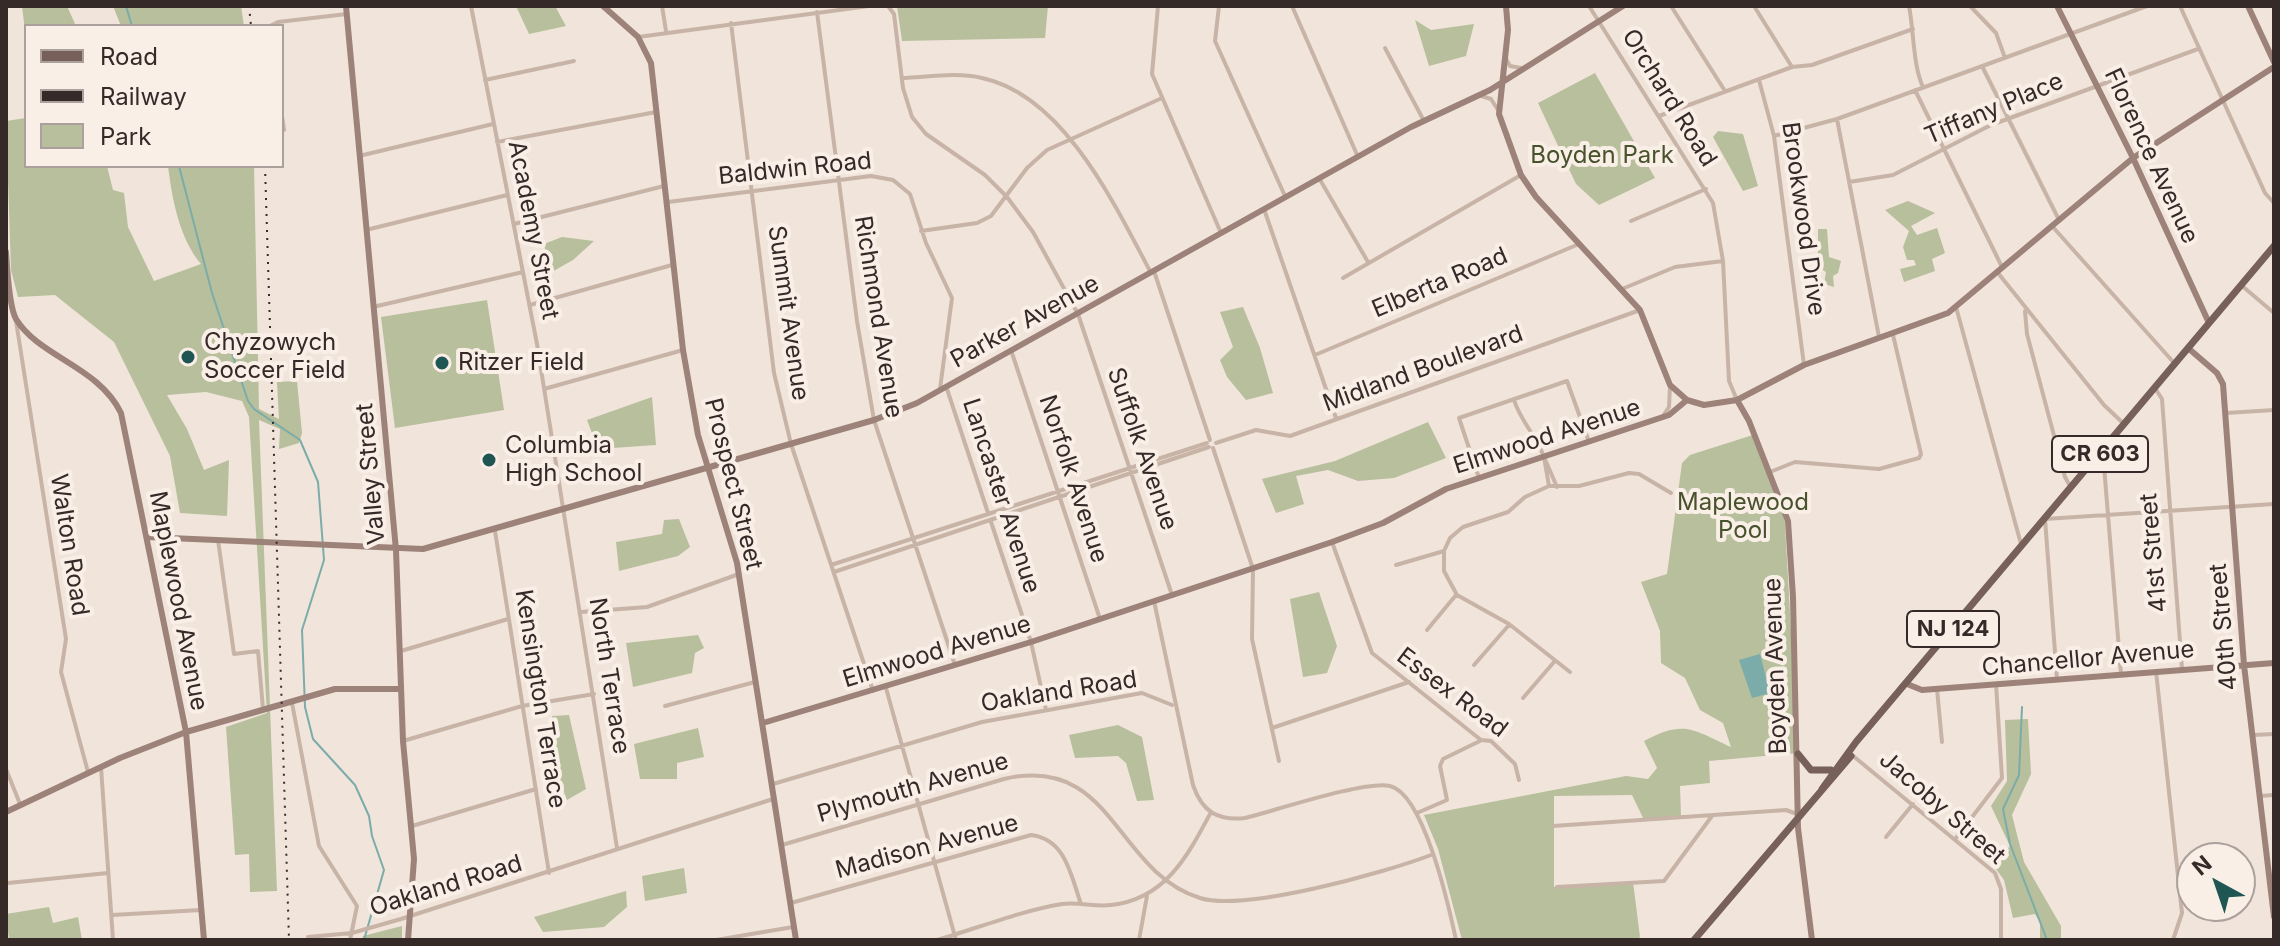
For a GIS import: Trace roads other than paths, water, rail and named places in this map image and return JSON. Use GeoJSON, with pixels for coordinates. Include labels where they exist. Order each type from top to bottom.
{"type":"FeatureCollection","features":[{"type":"Feature","properties":{"kind":"main road","name":"CR 603"},"geometry":{"type":"LineString","coordinates":[[2003,569],[2274,246]]}},
{"type":"Feature","properties":{"kind":"main road","name":"NJ 124"},"geometry":{"type":"LineString","coordinates":[[1822,789],[1839,764],[2003,569]]}},
{"type":"Feature","properties":{"kind":"main road","name":"NJ 124"},"geometry":{"type":"LineString","coordinates":[[1694,940],[1852,755],[1863,737]]}},
{"type":"Feature","properties":{"kind":"main road"},"geometry":{"type":"LineString","coordinates":[[1798,754],[1807,768],[1816,772],[1831,771],[1839,764]]}},
{"type":"Feature","properties":{"kind":"street","name":"Academy Street"},"geometry":{"type":"LineString","coordinates":[[471,6],[530,305],[564,510]]}},
{"type":"Feature","properties":{"kind":"street","name":"Prospect Street"},"geometry":{"type":"LineString","coordinates":[[603,6],[638,37],[651,63],[683,350],[707,467],[739,574],[796,940]]}},
{"type":"Feature","properties":{"kind":"street"},"geometry":{"type":"LineString","coordinates":[[662,6],[666,31]]}},
{"type":"Feature","properties":{"kind":"street"},"geometry":{"type":"LineString","coordinates":[[808,6],[809,13]]}},
{"type":"Feature","properties":{"kind":"street"},"geometry":{"type":"LineString","coordinates":[[638,37],[869,6]]}},
{"type":"Feature","properties":{"kind":"street","name":"Suffolk Avenue"},"geometry":{"type":"LineString","coordinates":[[888,6],[894,14],[908,107],[918,125],[985,175],[1007,197],[1033,232],[1078,314],[1172,595]]}},
{"type":"Feature","properties":{"kind":"street"},"geometry":{"type":"LineString","coordinates":[[1158,6],[1152,74],[1221,233]]}},
{"type":"Feature","properties":{"kind":"street"},"geometry":{"type":"LineString","coordinates":[[1219,6],[1215,41],[1286,197]]}},
{"type":"Feature","properties":{"kind":"street"},"geometry":{"type":"LineString","coordinates":[[1235,6],[1293,6],[1358,157]]}},
{"type":"Feature","properties":{"kind":"street"},"geometry":{"type":"LineString","coordinates":[[1499,114],[1508,30],[1506,6]]}},
{"type":"Feature","properties":{"kind":"street","name":"Orchard Road"},"geometry":{"type":"LineString","coordinates":[[1589,6],[1706,189],[1716,212],[1723,261],[1729,381],[1737,400]]}},
{"type":"Feature","properties":{"kind":"street","name":"Parker Avenue"},"geometry":{"type":"LineString","coordinates":[[147,537],[423,549],[495,531],[874,420],[943,388],[1319,178],[1424,121],[1479,96],[1623,6]]}},
{"type":"Feature","properties":{"kind":"street"},"geometry":{"type":"LineString","coordinates":[[1671,6],[1725,91]]}},
{"type":"Feature","properties":{"kind":"street"},"geometry":{"type":"LineString","coordinates":[[1754,6],[1792,67]]}},
{"type":"Feature","properties":{"kind":"street"},"geometry":{"type":"LineString","coordinates":[[1909,6],[1917,50],[1915,70],[1923,87]]}},
{"type":"Feature","properties":{"kind":"street"},"geometry":{"type":"LineString","coordinates":[[1970,6],[1996,33],[2005,58]]}},
{"type":"Feature","properties":{"kind":"street","name":"Florence Avenue"},"geometry":{"type":"LineString","coordinates":[[2057,6],[2133,158],[2209,323]]}},
{"type":"Feature","properties":{"kind":"street"},"geometry":{"type":"LineString","coordinates":[[1774,136],[1837,119],[2147,6]]}},
{"type":"Feature","properties":{"kind":"street"},"geometry":{"type":"LineString","coordinates":[[2180,6],[2265,193],[2274,203]]}},
{"type":"Feature","properties":{"kind":"street"},"geometry":{"type":"LineString","coordinates":[[1670,385],[1687,400],[1715,405],[1737,400],[1804,365],[1938,318],[1956,307],[2133,158],[2274,65],[2248,6]]}},
{"type":"Feature","properties":{"kind":"street"},"geometry":{"type":"LineString","coordinates":[[274,24],[347,10]]}},
{"type":"Feature","properties":{"kind":"street","name":"Valley Street"},"geometry":{"type":"LineString","coordinates":[[347,10],[396,550],[403,741],[414,859],[408,940]]}},
{"type":"Feature","properties":{"kind":"street","name":"Richmond Avenue"},"geometry":{"type":"LineString","coordinates":[[817,12],[874,420],[955,666]]}},
{"type":"Feature","properties":{"kind":"street","name":"Summit Avenue"},"geometry":{"type":"LineString","coordinates":[[731,23],[774,373],[791,444],[873,691]]}},
{"type":"Feature","properties":{"kind":"street"},"geometry":{"type":"LineString","coordinates":[[1659,116],[1792,67],[1812,65],[1913,29]]}},
{"type":"Feature","properties":{"kind":"street"},"geometry":{"type":"LineString","coordinates":[[1385,48],[1424,121]]}},
{"type":"Feature","properties":{"kind":"street","name":"Tiffany Place"},"geometry":{"type":"LineString","coordinates":[[1849,182],[1893,175],[2008,119],[2198,49]]}},
{"type":"Feature","properties":{"kind":"street"},"geometry":{"type":"LineString","coordinates":[[1505,58],[1510,66],[1524,69]]}},
{"type":"Feature","properties":{"kind":"street"},"geometry":{"type":"LineString","coordinates":[[485,80],[574,61]]}},
{"type":"Feature","properties":{"kind":"street"},"geometry":{"type":"LineString","coordinates":[[1982,66],[2059,220]]}},
{"type":"Feature","properties":{"kind":"street"},"geometry":{"type":"LineString","coordinates":[[902,78],[972,76],[1000,83],[1033,105],[1069,139],[1093,168],[1153,272],[1253,569],[1252,639],[1279,761]]}},
{"type":"Feature","properties":{"kind":"street","name":"Brookwood Drive"},"geometry":{"type":"LineString","coordinates":[[1759,80],[1774,136],[1804,365]]}},
{"type":"Feature","properties":{"kind":"street"},"geometry":{"type":"LineString","coordinates":[[1915,90],[2000,270],[2025,309],[2104,405],[2124,424]]}},
{"type":"Feature","properties":{"kind":"street"},"geometry":{"type":"LineString","coordinates":[[1479,96],[1491,99],[1499,114],[1521,175],[1640,310],[1670,385],[1669,407],[1661,418]]}},
{"type":"Feature","properties":{"kind":"street"},"geometry":{"type":"LineString","coordinates":[[921,231],[977,223],[991,216],[1034,161],[1069,139],[1162,98]]}},
{"type":"Feature","properties":{"kind":"street"},"geometry":{"type":"LineString","coordinates":[[497,142],[656,112]]}},
{"type":"Feature","properties":{"kind":"street"},"geometry":{"type":"LineString","coordinates":[[1837,119],[1880,339]]}},
{"type":"Feature","properties":{"kind":"street"},"geometry":{"type":"LineString","coordinates":[[359,156],[494,124]]}},
{"type":"Feature","properties":{"kind":"street"},"geometry":{"type":"LineString","coordinates":[[1343,278],[1521,175]]}},
{"type":"Feature","properties":{"kind":"street","name":"Baldwin Road"},"geometry":{"type":"LineString","coordinates":[[665,202],[876,176],[897,182],[913,197],[921,231],[952,298],[943,388]]}},
{"type":"Feature","properties":{"kind":"street"},"geometry":{"type":"LineString","coordinates":[[1319,178],[1368,262]]}},
{"type":"Feature","properties":{"kind":"street"},"geometry":{"type":"LineString","coordinates":[[514,224],[664,186]]}},
{"type":"Feature","properties":{"kind":"street"},"geometry":{"type":"LineString","coordinates":[[1631,221],[1706,189]]}},
{"type":"Feature","properties":{"kind":"street"},"geometry":{"type":"LineString","coordinates":[[366,230],[507,195]]}},
{"type":"Feature","properties":{"kind":"street"},"geometry":{"type":"LineString","coordinates":[[1264,209],[1336,419]]}},
{"type":"Feature","properties":{"kind":"street"},"geometry":{"type":"LineString","coordinates":[[2052,226],[2175,364]]}},
{"type":"Feature","properties":{"kind":"street","name":"Elberta Road"},"geometry":{"type":"LineString","coordinates":[[1315,355],[1579,244]]}},
{"type":"Feature","properties":{"kind":"street"},"geometry":{"type":"LineString","coordinates":[[6,252],[16,319]]}},
{"type":"Feature","properties":{"kind":"street"},"geometry":{"type":"LineString","coordinates":[[1622,289],[1675,267],[1723,261]]}},
{"type":"Feature","properties":{"kind":"street"},"geometry":{"type":"LineString","coordinates":[[530,305],[672,265]]}},
{"type":"Feature","properties":{"kind":"street"},"geometry":{"type":"LineString","coordinates":[[373,307],[523,272]]}},
{"type":"Feature","properties":{"kind":"street"},"geometry":{"type":"LineString","coordinates":[[2241,285],[2274,313]]}},
{"type":"Feature","properties":{"kind":"street"},"geometry":{"type":"LineString","coordinates":[[1956,307],[2022,546]]}},
{"type":"Feature","properties":{"kind":"street"},"geometry":{"type":"LineString","coordinates":[[2025,309],[2027,334],[2065,477],[2071,488]]}},
{"type":"Feature","properties":{"kind":"street","name":"Midland Boulevard"},"geometry":{"type":"LineString","coordinates":[[831,565],[1129,467],[1256,430],[1285,437],[1640,310]]}},
{"type":"Feature","properties":{"kind":"street","name":"Maplewood Avenue"},"geometry":{"type":"LineString","coordinates":[[16,319],[38,340],[99,382],[115,400],[121,413],[186,732],[204,940]]}},
{"type":"Feature","properties":{"kind":"street","name":"Walton Road"},"geometry":{"type":"LineString","coordinates":[[16,319],[66,639],[61,672],[88,774]]}},
{"type":"Feature","properties":{"kind":"street"},"geometry":{"type":"LineString","coordinates":[[1770,472],[1795,462],[1879,469],[1919,458],[1921,454],[1893,335]]}},
{"type":"Feature","properties":{"kind":"street","name":"40th Street"},"geometry":{"type":"LineString","coordinates":[[2188,348],[2221,379],[2244,665],[2259,796],[2270,850],[2274,917]]}},
{"type":"Feature","properties":{"kind":"street"},"geometry":{"type":"LineString","coordinates":[[544,389],[683,350]]}},
{"type":"Feature","properties":{"kind":"street","name":"Norfolk Avenue"},"geometry":{"type":"LineString","coordinates":[[1011,350],[1100,619]]}},
{"type":"Feature","properties":{"kind":"street"},"geometry":{"type":"LineString","coordinates":[[1479,478],[1459,418],[1567,381],[1589,442]]}},
{"type":"Feature","properties":{"kind":"street","name":"Lancaster Avenue"},"geometry":{"type":"LineString","coordinates":[[943,388],[1031,642],[1046,710]]}},
{"type":"Feature","properties":{"kind":"street","name":"41st Street"},"geometry":{"type":"LineString","coordinates":[[2155,388],[2162,399],[2182,669]]}},
{"type":"Feature","properties":{"kind":"street"},"geometry":{"type":"LineString","coordinates":[[1513,399],[1524,424],[1535,435],[1557,487]]}},
{"type":"Feature","properties":{"kind":"street","name":"Elmwood Avenue"},"geometry":{"type":"LineString","coordinates":[[763,723],[1031,642],[1332,542],[1383,523],[1446,489],[1661,418],[1675,412],[1687,400]]}},
{"type":"Feature","properties":{"kind":"street","name":"Boyden Avenue"},"geometry":{"type":"LineString","coordinates":[[1737,400],[1770,472],[1788,521],[1799,815],[1812,940]]}},
{"type":"Feature","properties":{"kind":"street"},"geometry":{"type":"LineString","coordinates":[[2226,413],[2274,410]]}},
{"type":"Feature","properties":{"kind":"street","name":"Midland Boulevard"},"geometry":{"type":"LineString","coordinates":[[834,572],[1131,474],[1211,444]]}},
{"type":"Feature","properties":{"kind":"street"},"geometry":{"type":"LineString","coordinates":[[1544,457],[1549,486]]}},
{"type":"Feature","properties":{"kind":"street"},"geometry":{"type":"LineString","coordinates":[[2097,457],[2104,466],[2121,674]]}},
{"type":"Feature","properties":{"kind":"street"},"geometry":{"type":"LineString","coordinates":[[1396,565],[1444,551],[1463,527],[1508,512],[1525,497],[1549,486],[1579,486],[1629,473],[1639,474],[1671,493]]}},
{"type":"Feature","properties":{"kind":"street"},"geometry":{"type":"LineString","coordinates":[[2057,679],[2045,519],[2274,504]]}},
{"type":"Feature","properties":{"kind":"street","name":"North Terrace"},"geometry":{"type":"LineString","coordinates":[[564,510],[617,848]]}},
{"type":"Feature","properties":{"kind":"street","name":"Kensington Terrace"},"geometry":{"type":"LineString","coordinates":[[495,531],[549,873]]}},
{"type":"Feature","properties":{"kind":"street"},"geometry":{"type":"LineString","coordinates":[[218,540],[234,654],[258,651],[263,709]]}},
{"type":"Feature","properties":{"kind":"street","name":"Essex Road"},"geometry":{"type":"LineString","coordinates":[[1332,542],[1372,653],[1481,740],[1491,741],[1515,764],[1519,780]]}},
{"type":"Feature","properties":{"kind":"street"},"geometry":{"type":"LineString","coordinates":[[1444,551],[1444,571],[1457,595],[1509,624],[1570,672]]}},
{"type":"Feature","properties":{"kind":"street"},"geometry":{"type":"LineString","coordinates":[[581,612],[647,607],[739,574]]}},
{"type":"Feature","properties":{"kind":"street"},"geometry":{"type":"LineString","coordinates":[[1427,630],[1457,595]]}},
{"type":"Feature","properties":{"kind":"street"},"geometry":{"type":"LineString","coordinates":[[1154,601],[1174,707],[1196,793],[1211,813],[1225,819],[1245,818],[1381,785],[1402,792],[1417,813],[1456,940]]}},
{"type":"Feature","properties":{"kind":"street"},"geometry":{"type":"LineString","coordinates":[[399,652],[508,619]]}},
{"type":"Feature","properties":{"kind":"street"},"geometry":{"type":"LineString","coordinates":[[1474,665],[1509,624]]}},
{"type":"Feature","properties":{"kind":"street"},"geometry":{"type":"LineString","coordinates":[[1523,698],[1554,662]]}},
{"type":"Feature","properties":{"kind":"street","name":"Chancellor Avenue"},"geometry":{"type":"LineString","coordinates":[[1907,684],[1914,689],[1937,689],[2274,663]]}},
{"type":"Feature","properties":{"kind":"street"},"geometry":{"type":"LineString","coordinates":[[2156,671],[2182,913],[2173,940]]}},
{"type":"Feature","properties":{"kind":"street"},"geometry":{"type":"LineString","coordinates":[[665,706],[755,682]]}},
{"type":"Feature","properties":{"kind":"street"},"geometry":{"type":"LineString","coordinates":[[1272,728],[1409,682]]}},
{"type":"Feature","properties":{"kind":"street"},"geometry":{"type":"LineString","coordinates":[[1956,839],[2002,778],[1996,684]]}},
{"type":"Feature","properties":{"kind":"street"},"geometry":{"type":"LineString","coordinates":[[6,812],[101,767],[186,732],[340,688],[400,689]]}},
{"type":"Feature","properties":{"kind":"street"},"geometry":{"type":"LineString","coordinates":[[886,688],[955,938]]}},
{"type":"Feature","properties":{"kind":"street"},"geometry":{"type":"LineString","coordinates":[[1937,689],[1942,742]]}},
{"type":"Feature","properties":{"kind":"street","name":"Oakland Road"},"geometry":{"type":"LineString","coordinates":[[773,784],[982,722],[1142,693],[1174,707]]}},
{"type":"Feature","properties":{"kind":"street"},"geometry":{"type":"LineString","coordinates":[[403,741],[522,706],[594,694]]}},
{"type":"Feature","properties":{"kind":"street"},"geometry":{"type":"LineString","coordinates":[[292,700],[319,846],[357,906],[350,940]]}},
{"type":"Feature","properties":{"kind":"street"},"geometry":{"type":"LineString","coordinates":[[2253,735],[2274,734]]}},
{"type":"Feature","properties":{"kind":"street"},"geometry":{"type":"LineString","coordinates":[[1417,813],[1447,800],[1440,766],[1443,759],[1481,740]]}},
{"type":"Feature","properties":{"kind":"street","name":"Jacoby Street"},"geometry":{"type":"LineString","coordinates":[[1852,755],[1956,839],[1998,880],[2001,940]]}},
{"type":"Feature","properties":{"kind":"street"},"geometry":{"type":"LineString","coordinates":[[101,767],[113,940]]}},
{"type":"Feature","properties":{"kind":"street"},"geometry":{"type":"LineString","coordinates":[[6,769],[21,806]]}},
{"type":"Feature","properties":{"kind":"street","name":"Plymouth Avenue"},"geometry":{"type":"LineString","coordinates":[[782,845],[1015,777],[1035,775],[1066,781],[1101,803],[1136,853],[1166,882],[1202,898],[1241,903],[1431,855]]}},
{"type":"Feature","properties":{"kind":"street"},"geometry":{"type":"LineString","coordinates":[[412,826],[536,789]]}},
{"type":"Feature","properties":{"kind":"street"},"geometry":{"type":"LineString","coordinates":[[2259,796],[2274,795]]}},
{"type":"Feature","properties":{"kind":"street","name":"Oakland Road"},"geometry":{"type":"LineString","coordinates":[[308,937],[371,928],[775,798]]}},
{"type":"Feature","properties":{"kind":"street"},"geometry":{"type":"LineString","coordinates":[[1886,837],[1913,804]]}},
{"type":"Feature","properties":{"kind":"street"},"geometry":{"type":"LineString","coordinates":[[1553,826],[1786,810],[1799,815]]}},
{"type":"Feature","properties":{"kind":"street"},"geometry":{"type":"LineString","coordinates":[[937,940],[955,938],[1057,905],[1109,906],[1147,896],[1166,882],[1191,851],[1211,813]]}},
{"type":"Feature","properties":{"kind":"street"},"geometry":{"type":"LineString","coordinates":[[1557,887],[1664,881],[1712,816]]}},
{"type":"Feature","properties":{"kind":"street","name":"Madison Avenue"},"geometry":{"type":"LineString","coordinates":[[791,903],[1021,837],[1044,838],[1062,853],[1081,904]]}},
{"type":"Feature","properties":{"kind":"street"},"geometry":{"type":"LineString","coordinates":[[8,883],[108,873]]}},
{"type":"Feature","properties":{"kind":"street"},"geometry":{"type":"LineString","coordinates":[[1139,940],[1147,896]]}},
{"type":"Feature","properties":{"kind":"street"},"geometry":{"type":"LineString","coordinates":[[112,915],[201,910]]}},
{"type":"Feature","properties":{"kind":"street"},"geometry":{"type":"LineString","coordinates":[[716,940],[794,926]]}},
{"type":"Feature","properties":{"kind":"water"},"geometry":{"type":"Polygon","coordinates":[[[1760,654],[1770,693],[1752,698],[1739,660],[1760,654]]]}},
{"type":"Feature","properties":{"kind":"waterway"},"geometry":{"type":"LineString","coordinates":[[126,6],[131,24]]}},
{"type":"Feature","properties":{"kind":"waterway"},"geometry":{"type":"LineString","coordinates":[[180,168],[212,293],[248,401],[254,409],[300,440],[318,482],[324,560],[302,630],[305,707],[313,739],[355,785],[369,816],[372,836],[384,870],[364,940]]}},
{"type":"Feature","properties":{"kind":"waterway"},"geometry":{"type":"LineString","coordinates":[[2022,707],[2019,775],[2003,809],[2010,844],[2047,940]]}},
{"type":"Feature","properties":{"kind":"railway"},"geometry":{"type":"LineString","coordinates":[[249,6],[251,24]]}},
{"type":"Feature","properties":{"kind":"railway"},"geometry":{"type":"LineString","coordinates":[[265,168],[289,940]]}},
{"type":"Feature","properties":{"kind":"place","name":"Chyzowych Soccer Field"},"geometry":{"type":"Point","coordinates":[188,357]}},
{"type":"Feature","properties":{"kind":"place","name":"Ritzer Field"},"geometry":{"type":"Point","coordinates":[442,363]}},
{"type":"Feature","properties":{"kind":"place","name":"Columbia High School"},"geometry":{"type":"Point","coordinates":[489,460]}},
{"type":"Feature","properties":{"kind":"park label","name":"Boyden Park"},"geometry":{"type":"Point","coordinates":[1602,156]}},
{"type":"Feature","properties":{"kind":"park label","name":"Maplewood Pool"},"geometry":{"type":"Point","coordinates":[1743,517]}}]}
